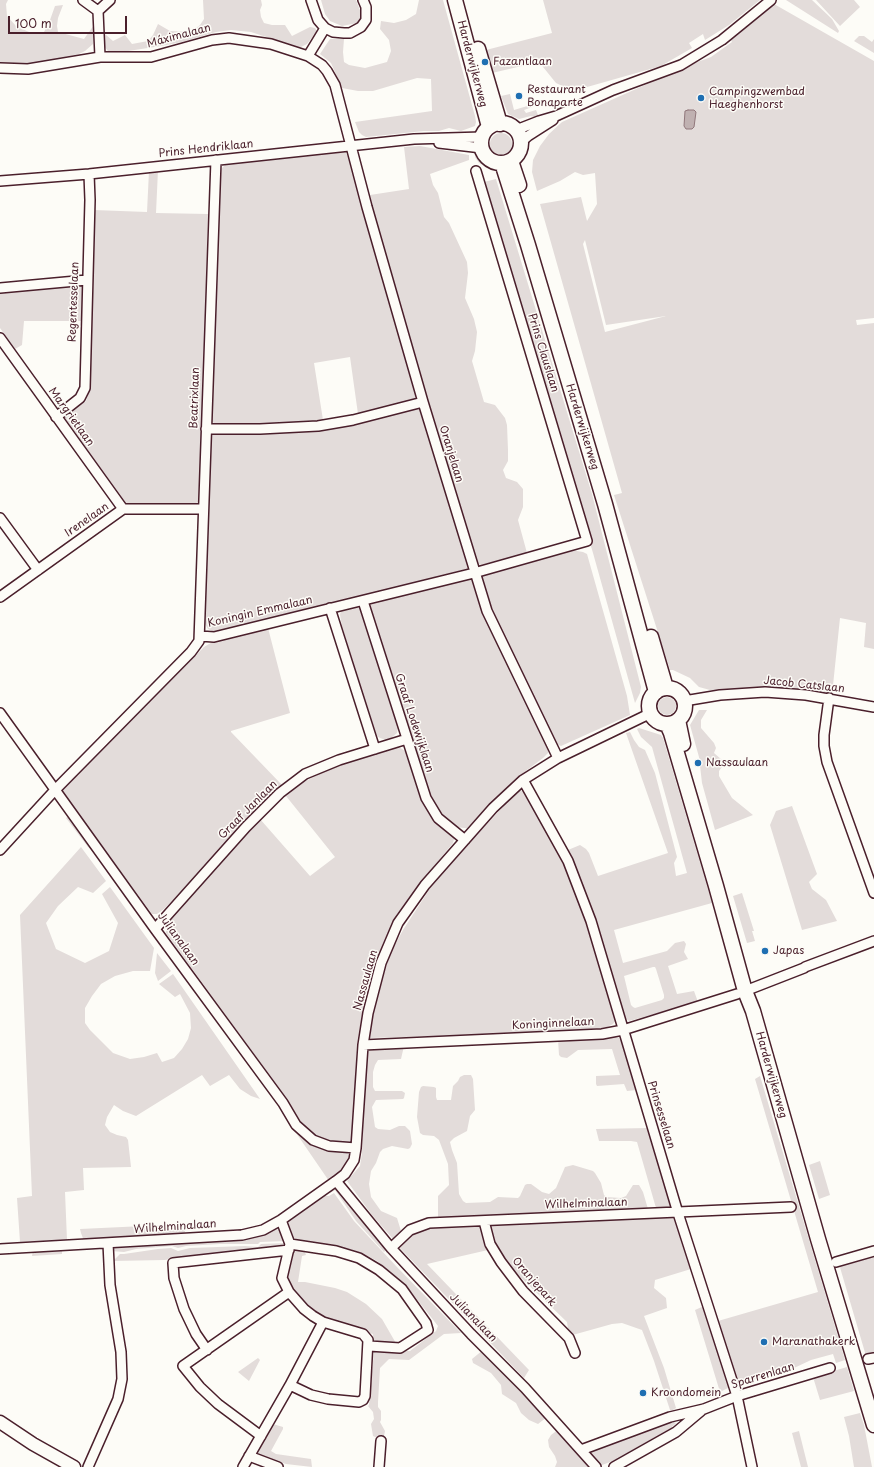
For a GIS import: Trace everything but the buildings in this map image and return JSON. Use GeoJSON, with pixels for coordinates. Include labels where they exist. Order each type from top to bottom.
{"type":"FeatureCollection","features":[{"type":"Feature","properties":{"kind":"main road","name":"Harderwijkerweg"},"geometry":{"type":"LineString","coordinates":[[455,0],[488,134]]}},
{"type":"Feature","properties":{"kind":"main road","name":"Harderwijkerweg"},"geometry":{"type":"LineString","coordinates":[[464,0],[488,134]]}},
{"type":"Feature","properties":{"kind":"main road"},"geometry":{"type":"LineString","coordinates":[[506,124],[519,136],[520,150],[517,156],[506,162],[495,162],[484,154],[488,134],[506,124]]}},
{"type":"Feature","properties":{"kind":"main road","name":"Harderwijkerweg"},"geometry":{"type":"LineString","coordinates":[[506,162],[528,245],[661,690]]}},
{"type":"Feature","properties":{"kind":"main road"},"geometry":{"type":"LineString","coordinates":[[661,690],[677,691],[684,701],[684,711],[673,722],[658,721],[651,713],[650,702],[661,690]]}},
{"type":"Feature","properties":{"kind":"main road","name":"Harderwijkerweg"},"geometry":{"type":"LineString","coordinates":[[673,722],[688,762],[742,960],[745,991],[874,1425]]}},
{"type":"Feature","properties":{"kind":"main road","name":"Harderwijkerweg"},"geometry":{"type":"LineString","coordinates":[[745,991],[757,1010],[874,1405]]}},
{"type":"Feature","properties":{"kind":"main road"},"geometry":{"type":"LineString","coordinates":[[0,1422],[33,1444],[74,1467]]}},
{"type":"Feature","properties":{"kind":"main road"},"geometry":{"type":"LineString","coordinates":[[0,1431],[16,1439],[33,1444]]}},
{"type":"Feature","properties":{"kind":"street"},"geometry":{"type":"LineString","coordinates":[[83,0],[98,11]]}},
{"type":"Feature","properties":{"kind":"street"},"geometry":{"type":"LineString","coordinates":[[100,57],[98,11],[110,0]]}},
{"type":"Feature","properties":{"kind":"street"},"geometry":{"type":"LineString","coordinates":[[311,0],[318,20],[325,28],[333,32],[344,33],[350,33],[361,27],[366,20],[366,7],[363,0]]}},
{"type":"Feature","properties":{"kind":"street"},"geometry":{"type":"LineString","coordinates":[[519,136],[564,112],[613,90],[671,69],[694,58],[722,40],[771,0]]}},
{"type":"Feature","properties":{"kind":"street"},"geometry":{"type":"LineString","coordinates":[[308,56],[325,28]]}},
{"type":"Feature","properties":{"kind":"street","name":"Máximalaan"},"geometry":{"type":"LineString","coordinates":[[0,68],[24,69],[100,57],[151,57],[212,40],[229,38],[271,44],[308,56],[322,65],[332,78],[350,146]]}},
{"type":"Feature","properties":{"kind":"street"},"geometry":{"type":"LineString","coordinates":[[519,136],[528,136],[564,112]]}},
{"type":"Feature","properties":{"kind":"street","name":"Prins Hendriklaan"},"geometry":{"type":"LineString","coordinates":[[0,181],[89,174],[414,139],[488,134]]}},
{"type":"Feature","properties":{"kind":"street","name":"Oranjelaan"},"geometry":{"type":"LineString","coordinates":[[350,146],[423,402],[474,573],[487,611],[558,758]]}},
{"type":"Feature","properties":{"kind":"street","name":"Beatrixlaan"},"geometry":{"type":"LineString","coordinates":[[200,636],[203,509],[216,160]]}},
{"type":"Feature","properties":{"kind":"street","name":"Prins Clauslaan"},"geometry":{"type":"LineString","coordinates":[[476,171],[587,541]]}},
{"type":"Feature","properties":{"kind":"street","name":"Regentesselaan"},"geometry":{"type":"LineString","coordinates":[[56,417],[80,398],[85,388],[90,200],[89,174]]}},
{"type":"Feature","properties":{"kind":"street"},"geometry":{"type":"LineString","coordinates":[[0,288],[87,280]]}},
{"type":"Feature","properties":{"kind":"street","name":"Margrietlaan"},"geometry":{"type":"LineString","coordinates":[[0,338],[123,509]]}},
{"type":"Feature","properties":{"kind":"street"},"geometry":{"type":"LineString","coordinates":[[206,429],[260,430],[318,426],[353,420],[423,402]]}},
{"type":"Feature","properties":{"kind":"street","name":"Irenelaan"},"geometry":{"type":"LineString","coordinates":[[0,597],[123,509],[203,509]]}},
{"type":"Feature","properties":{"kind":"street"},"geometry":{"type":"LineString","coordinates":[[0,518],[38,570]]}},
{"type":"Feature","properties":{"kind":"street","name":"Koningin Emmalaan"},"geometry":{"type":"LineString","coordinates":[[0,850],[55,790],[196,647],[200,636],[214,637],[363,601],[474,573],[587,541]]}},
{"type":"Feature","properties":{"kind":"street","name":"Graaf Lodewijklaan"},"geometry":{"type":"LineString","coordinates":[[363,601],[426,798],[438,818],[465,840]]}},
{"type":"Feature","properties":{"kind":"street"},"geometry":{"type":"LineString","coordinates":[[330,608],[375,749]]}},
{"type":"Feature","properties":{"kind":"street","name":"Jacob Catslaan"},"geometry":{"type":"LineString","coordinates":[[684,701],[720,695],[783,692],[829,698],[874,707]]}},
{"type":"Feature","properties":{"kind":"street"},"geometry":{"type":"LineString","coordinates":[[829,698],[824,734],[824,746],[827,762],[874,893]]}},
{"type":"Feature","properties":{"kind":"street","name":"Julianalaan"},"geometry":{"type":"LineString","coordinates":[[0,713],[155,929],[283,1103],[296,1125],[313,1140],[329,1146],[356,1148]]}},
{"type":"Feature","properties":{"kind":"street","name":"Nassaulaan"},"geometry":{"type":"LineString","coordinates":[[336,1181],[345,1174],[354,1160],[363,1045],[368,1013],[381,963],[398,923],[425,885],[493,808],[523,780],[558,758],[651,713]]}},
{"type":"Feature","properties":{"kind":"street","name":"Graaf Janlaan"},"geometry":{"type":"LineString","coordinates":[[155,929],[246,827],[280,793],[305,774],[339,760],[406,739]]}},
{"type":"Feature","properties":{"kind":"street","name":"Prinsesselaan"},"geometry":{"type":"LineString","coordinates":[[523,780],[568,861],[591,921],[678,1213],[737,1396],[752,1467]]}},
{"type":"Feature","properties":{"kind":"street","name":"Koninginnelaan"},"geometry":{"type":"LineString","coordinates":[[363,1045],[602,1034],[623,1030],[745,991],[874,942]]}},
{"type":"Feature","properties":{"kind":"street","name":"Julianalaan"},"geometry":{"type":"LineString","coordinates":[[336,1181],[391,1248],[471,1334],[525,1388],[596,1467]]}},
{"type":"Feature","properties":{"kind":"street","name":"Wilhelminalaan"},"geometry":{"type":"LineString","coordinates":[[0,1249],[242,1235],[263,1230],[281,1220],[336,1181]]}},
{"type":"Feature","properties":{"kind":"street","name":"Wilhelminalaan"},"geometry":{"type":"LineString","coordinates":[[391,1248],[410,1230],[429,1223],[791,1207]]}},
{"type":"Feature","properties":{"kind":"street"},"geometry":{"type":"LineString","coordinates":[[281,1220],[290,1247],[282,1278],[289,1292],[304,1309],[323,1322],[363,1334],[368,1340],[365,1396],[359,1402],[328,1399],[311,1395],[290,1385]]}},
{"type":"Feature","properties":{"kind":"street","name":"Oranjepark"},"geometry":{"type":"LineString","coordinates":[[484,1221],[490,1244],[501,1262],[523,1291],[569,1338],[575,1353]]}},
{"type":"Feature","properties":{"kind":"street"},"geometry":{"type":"LineString","coordinates":[[88,1467],[118,1399],[122,1380],[121,1352],[110,1285],[108,1243]]}},
{"type":"Feature","properties":{"kind":"street"},"geometry":{"type":"LineString","coordinates":[[207,1350],[196,1334],[184,1309],[174,1278],[173,1262],[290,1247],[336,1251],[359,1258],[379,1270],[402,1288],[426,1323],[428,1330],[400,1348],[368,1346]]}},
{"type":"Feature","properties":{"kind":"street"},"geometry":{"type":"LineString","coordinates":[[836,1262],[874,1251]]}},
{"type":"Feature","properties":{"kind":"street"},"geometry":{"type":"LineString","coordinates":[[261,1436],[218,1404],[200,1387],[183,1366],[289,1292]]}},
{"type":"Feature","properties":{"kind":"street"},"geometry":{"type":"LineString","coordinates":[[243,1467],[290,1385],[323,1322]]}},
{"type":"Feature","properties":{"kind":"street","name":"Sparrenlaan"},"geometry":{"type":"LineString","coordinates":[[581,1450],[670,1417],[704,1408],[737,1396],[830,1368]]}},
{"type":"Feature","properties":{"kind":"street","name":"Sparrenlaan"},"geometry":{"type":"LineString","coordinates":[[614,1467],[676,1432],[704,1408]]}},
{"type":"Feature","properties":{"kind":"street"},"geometry":{"type":"LineString","coordinates":[[379,1467],[381,1441]]}},
{"type":"Feature","properties":{"kind":"street"},"geometry":{"type":"LineString","coordinates":[[249,1456],[278,1467]]}},
{"type":"Feature","properties":{"kind":"shaded area"},"geometry":{"type":"Polygon","coordinates":[[[0,0],[8,0],[6,4],[7,16],[16,26],[29,32],[44,32],[55,6],[63,5],[58,18],[58,32],[84,39],[94,25],[93,44],[79,54],[50,60],[27,64],[10,65],[0,63],[0,0]]]}},
{"type":"Feature","properties":{"kind":"shaded area"},"geometry":{"type":"Polygon","coordinates":[[[203,0],[261,0],[262,5],[260,10],[264,23],[272,25],[285,25],[292,36],[310,27],[315,28],[317,31],[307,44],[301,47],[251,32],[231,30],[216,32],[182,42],[115,53],[108,51],[104,46],[103,40],[105,34],[113,41],[125,35],[132,44],[148,41],[153,35],[158,24],[170,31],[191,32],[200,25],[204,19],[203,0]]]}},
{"type":"Feature","properties":{"kind":"shaded area"},"geometry":{"type":"Polygon","coordinates":[[[321,0],[356,0],[361,13],[360,19],[357,23],[342,26],[330,21],[325,14],[321,0]]]}},
{"type":"Feature","properties":{"kind":"shaded area"},"geometry":{"type":"Polygon","coordinates":[[[419,0],[443,0],[475,116],[475,126],[461,131],[449,128],[439,131],[424,131],[366,137],[359,132],[355,122],[432,111],[431,79],[417,78],[373,91],[358,91],[342,88],[331,63],[320,54],[330,39],[344,39],[344,62],[349,65],[365,68],[387,62],[391,51],[389,40],[380,29],[381,21],[394,23],[406,20],[416,14],[419,0]]]}},
{"type":"Feature","properties":{"kind":"shaded area"},"geometry":{"type":"Polygon","coordinates":[[[543,0],[760,0],[729,25],[705,40],[703,34],[689,43],[692,48],[661,66],[573,91],[556,83],[539,62],[492,73],[486,50],[552,33],[543,0]]]}},
{"type":"Feature","properties":{"kind":"shaded area"},"geometry":{"type":"Polygon","coordinates":[[[786,0],[812,0],[832,19],[839,31],[838,33],[786,0]]]}},
{"type":"Feature","properties":{"kind":"shaded area"},"geometry":{"type":"Polygon","coordinates":[[[816,0],[854,0],[860,7],[840,26],[816,0]]]}},
{"type":"Feature","properties":{"kind":"shaded area"},"geometry":{"type":"Polygon","coordinates":[[[774,4],[874,61],[874,318],[856,320],[857,325],[874,323],[874,649],[864,647],[866,623],[840,618],[832,695],[776,688],[710,690],[699,687],[690,678],[670,670],[614,495],[622,493],[540,204],[581,197],[587,221],[597,204],[595,173],[583,175],[575,172],[560,181],[537,191],[532,172],[533,160],[540,146],[549,134],[562,122],[711,57],[732,42],[731,40],[774,4]],[[585,240],[583,244],[605,332],[666,316],[606,325],[585,240]]]}},
{"type":"Feature","properties":{"kind":"shaded area"},"geometry":{"type":"Polygon","coordinates":[[[859,36],[864,36],[872,42],[874,39],[874,53],[854,41],[859,36]]]}},
{"type":"Feature","properties":{"kind":"shaded area"},"geometry":{"type":"Polygon","coordinates":[[[510,94],[514,110],[534,104],[535,106],[524,110],[526,113],[536,110],[538,118],[531,116],[519,119],[508,114],[501,96],[510,94]]]}},
{"type":"Feature","properties":{"kind":"shaded area"},"geometry":{"type":"Polygon","coordinates":[[[694,110],[696,112],[694,127],[692,129],[686,129],[684,126],[685,111],[694,110]]]}},
{"type":"Feature","properties":{"kind":"shaded area"},"geometry":{"type":"Polygon","coordinates":[[[501,133],[509,136],[512,144],[509,152],[501,155],[493,152],[490,144],[493,136],[501,133]]]}},
{"type":"Feature","properties":{"kind":"shaded area"},"geometry":{"type":"Polygon","coordinates":[[[420,146],[469,155],[469,160],[430,174],[433,185],[438,193],[444,217],[449,223],[467,262],[468,273],[465,298],[474,319],[477,332],[475,351],[472,361],[484,402],[495,405],[505,418],[507,425],[508,461],[503,470],[506,478],[517,482],[523,489],[523,507],[518,520],[527,553],[481,565],[477,563],[474,554],[374,219],[370,195],[409,189],[404,147],[420,146]]]}},
{"type":"Feature","properties":{"kind":"shaded area"},"geometry":{"type":"Polygon","coordinates":[[[345,151],[348,156],[419,396],[409,402],[358,414],[350,357],[314,363],[323,420],[260,425],[219,425],[212,422],[219,177],[221,169],[227,163],[345,151]]]}},
{"type":"Feature","properties":{"kind":"shaded area"},"geometry":{"type":"Polygon","coordinates":[[[475,153],[500,171],[491,170],[479,163],[475,157],[475,153]]]}},
{"type":"Feature","properties":{"kind":"shaded area"},"geometry":{"type":"Polygon","coordinates":[[[158,170],[156,213],[208,214],[200,501],[194,504],[125,503],[63,416],[86,401],[88,395],[91,357],[94,210],[147,212],[149,171],[158,170]]]}},
{"type":"Feature","properties":{"kind":"shaded area"},"geometry":{"type":"Polygon","coordinates":[[[496,179],[592,494],[641,687],[635,703],[593,553],[484,182],[496,179]]]}},
{"type":"Feature","properties":{"kind":"shaded area"},"geometry":{"type":"Polygon","coordinates":[[[78,285],[84,287],[83,321],[24,321],[22,345],[15,349],[0,328],[0,292],[78,285]]]}},
{"type":"Feature","properties":{"kind":"shaded area"},"geometry":{"type":"Polygon","coordinates":[[[423,409],[470,568],[226,630],[214,632],[208,629],[205,624],[205,606],[210,435],[300,432],[333,428],[423,409]]]}},
{"type":"Feature","properties":{"kind":"shaded area"},"geometry":{"type":"Polygon","coordinates":[[[571,550],[587,554],[627,696],[630,715],[561,746],[555,743],[506,640],[486,594],[482,583],[482,578],[485,573],[571,550]]]}},
{"type":"Feature","properties":{"kind":"shaded area"},"geometry":{"type":"Polygon","coordinates":[[[469,577],[472,580],[487,618],[546,741],[548,753],[515,779],[467,828],[464,828],[456,827],[441,817],[429,796],[370,610],[370,605],[372,601],[469,577]]]}},
{"type":"Feature","properties":{"kind":"shaded area"},"geometry":{"type":"Polygon","coordinates":[[[356,605],[363,612],[398,728],[397,733],[390,739],[386,740],[377,736],[342,626],[340,615],[341,609],[356,605]]]}},
{"type":"Feature","properties":{"kind":"shaded area"},"geometry":{"type":"Polygon","coordinates":[[[268,628],[290,713],[231,732],[282,785],[219,849],[193,880],[164,909],[157,914],[152,914],[62,791],[204,647],[214,641],[268,628]]]}},
{"type":"Feature","properties":{"kind":"shaded area"},"geometry":{"type":"Polygon","coordinates":[[[667,697],[671,698],[675,702],[675,710],[671,714],[667,715],[663,714],[659,710],[658,706],[659,702],[663,698],[667,697]]]}},
{"type":"Feature","properties":{"kind":"shaded area"},"geometry":{"type":"Polygon","coordinates":[[[699,710],[707,710],[701,720],[701,728],[714,743],[716,748],[714,753],[722,760],[722,767],[719,771],[719,776],[732,798],[753,815],[715,830],[702,783],[699,757],[690,725],[699,710]]]}},
{"type":"Feature","properties":{"kind":"shaded area"},"geometry":{"type":"Polygon","coordinates":[[[639,728],[661,735],[663,738],[712,903],[614,930],[623,963],[667,951],[675,943],[684,941],[686,944],[684,952],[688,959],[668,966],[677,994],[694,991],[698,1002],[629,1021],[624,1017],[585,890],[568,850],[580,845],[586,849],[598,876],[668,853],[626,733],[630,732],[639,747],[645,750],[655,773],[677,857],[674,863],[676,876],[687,873],[652,747],[641,737],[637,729],[639,728]],[[655,967],[624,976],[631,1005],[633,1007],[635,1008],[662,1000],[664,998],[655,967]]]}},
{"type":"Feature","properties":{"kind":"shaded area"},"geometry":{"type":"Polygon","coordinates":[[[399,747],[405,751],[409,757],[415,775],[454,835],[454,839],[453,843],[397,914],[384,941],[370,978],[357,1043],[352,1141],[347,1143],[331,1142],[321,1139],[305,1128],[281,1091],[166,933],[166,928],[168,921],[175,912],[260,819],[310,876],[335,857],[286,796],[302,783],[335,766],[399,747]]]}},
{"type":"Feature","properties":{"kind":"shaded area"},"geometry":{"type":"Polygon","coordinates":[[[518,791],[527,793],[564,862],[591,933],[616,1020],[613,1024],[607,1027],[592,1029],[370,1038],[375,1004],[382,980],[391,952],[403,930],[431,887],[456,857],[518,791]]]}},
{"type":"Feature","properties":{"kind":"shaded area"},"geometry":{"type":"Polygon","coordinates":[[[792,806],[817,874],[809,882],[812,889],[826,900],[837,921],[802,930],[770,825],[776,811],[792,806]]]}},
{"type":"Feature","properties":{"kind":"shaded area"},"geometry":{"type":"Polygon","coordinates":[[[69,816],[111,874],[111,876],[95,853],[88,847],[66,818],[69,816]]]}},
{"type":"Feature","properties":{"kind":"shaded area"},"geometry":{"type":"Polygon","coordinates":[[[81,847],[106,881],[93,893],[78,887],[58,906],[46,923],[56,949],[85,963],[109,951],[118,923],[102,894],[110,887],[154,948],[150,971],[133,971],[115,976],[101,984],[85,1008],[85,1023],[113,1053],[130,1059],[157,1053],[162,1062],[174,1058],[188,1039],[191,1028],[190,1013],[180,994],[175,997],[159,984],[173,974],[260,1099],[251,1096],[240,1089],[229,1075],[210,1086],[202,1075],[136,1116],[123,1111],[114,1105],[107,1117],[105,1125],[110,1132],[126,1137],[128,1140],[131,1167],[83,1168],[84,1190],[65,1192],[67,1240],[20,1242],[17,1198],[32,1196],[20,915],[81,847]]]}},
{"type":"Feature","properties":{"kind":"shaded area"},"geometry":{"type":"Polygon","coordinates":[[[742,893],[754,931],[752,931],[755,941],[747,943],[733,896],[742,893]]]}},
{"type":"Feature","properties":{"kind":"shaded area"},"geometry":{"type":"Polygon","coordinates":[[[162,945],[253,1070],[275,1102],[226,1034],[162,945]]]}},
{"type":"Feature","properties":{"kind":"shaded area"},"geometry":{"type":"Polygon","coordinates":[[[157,953],[171,971],[158,981],[155,973],[157,953]]]}},
{"type":"Feature","properties":{"kind":"shaded area"},"geometry":{"type":"Polygon","coordinates":[[[613,1036],[619,1038],[622,1042],[637,1090],[627,1091],[624,1084],[597,1086],[596,1076],[620,1075],[612,1049],[578,1050],[567,1058],[559,1055],[558,1039],[613,1036]]]}},
{"type":"Feature","properties":{"kind":"shaded area"},"geometry":{"type":"Polygon","coordinates":[[[404,1046],[401,1059],[378,1060],[373,1072],[373,1087],[375,1091],[402,1091],[405,1093],[403,1099],[376,1100],[372,1107],[375,1127],[378,1129],[390,1130],[399,1126],[405,1126],[410,1131],[412,1144],[408,1149],[392,1146],[383,1149],[371,1171],[369,1184],[371,1197],[381,1211],[397,1218],[401,1231],[393,1239],[372,1215],[347,1181],[360,1166],[368,1047],[404,1046]]]}},
{"type":"Feature","properties":{"kind":"shaded area"},"geometry":{"type":"Polygon","coordinates":[[[464,1075],[471,1075],[473,1079],[475,1110],[470,1116],[467,1131],[450,1142],[457,1163],[459,1194],[463,1201],[466,1203],[490,1202],[498,1197],[518,1198],[527,1184],[531,1184],[542,1192],[549,1194],[556,1188],[565,1167],[573,1165],[593,1171],[601,1183],[604,1195],[606,1197],[621,1198],[626,1196],[633,1185],[639,1185],[643,1192],[648,1209],[438,1219],[438,1196],[449,1185],[448,1164],[439,1140],[434,1136],[423,1135],[420,1133],[417,1117],[419,1092],[423,1086],[434,1087],[436,1088],[437,1100],[451,1100],[453,1086],[460,1077],[464,1075]]]}},
{"type":"Feature","properties":{"kind":"shaded area"},"geometry":{"type":"Polygon","coordinates":[[[760,1076],[845,1360],[836,1363],[833,1354],[811,1360],[792,1369],[746,1382],[740,1382],[737,1380],[718,1321],[818,1292],[755,1079],[760,1076]]]}},
{"type":"Feature","properties":{"kind":"shaded area"},"geometry":{"type":"Polygon","coordinates":[[[281,1111],[283,1111],[301,1134],[344,1151],[350,1155],[346,1166],[329,1181],[281,1111]]]}},
{"type":"Feature","properties":{"kind":"shaded area"},"geometry":{"type":"Polygon","coordinates":[[[648,1128],[670,1198],[670,1207],[656,1208],[637,1142],[599,1141],[596,1129],[648,1128]]]}},
{"type":"Feature","properties":{"kind":"shaded area"},"geometry":{"type":"Polygon","coordinates":[[[820,1161],[830,1195],[819,1199],[809,1165],[820,1161]]]}},
{"type":"Feature","properties":{"kind":"shaded area"},"geometry":{"type":"Polygon","coordinates":[[[332,1188],[339,1189],[386,1250],[384,1252],[356,1221],[335,1190],[330,1193],[328,1190],[332,1188]]]}},
{"type":"Feature","properties":{"kind":"shaded area"},"geometry":{"type":"Polygon","coordinates":[[[334,1193],[354,1221],[461,1333],[444,1334],[409,1360],[389,1359],[380,1368],[378,1407],[381,1411],[380,1422],[385,1431],[384,1436],[379,1439],[373,1436],[371,1424],[374,1419],[373,1412],[368,1406],[374,1351],[410,1351],[436,1331],[438,1326],[404,1283],[377,1261],[350,1249],[295,1240],[288,1222],[323,1196],[329,1196],[334,1193]]]}},
{"type":"Feature","properties":{"kind":"shaded area"},"geometry":{"type":"Polygon","coordinates":[[[673,1215],[691,1269],[655,1280],[654,1288],[666,1298],[667,1308],[644,1316],[664,1368],[676,1408],[670,1410],[642,1330],[622,1323],[612,1324],[569,1336],[567,1322],[498,1254],[489,1225],[673,1215]]]}},
{"type":"Feature","properties":{"kind":"shaded area"},"geometry":{"type":"Polygon","coordinates":[[[186,1224],[189,1226],[186,1228],[184,1235],[145,1236],[84,1241],[80,1229],[186,1224]]]}},
{"type":"Feature","properties":{"kind":"shaded area"},"geometry":{"type":"Polygon","coordinates":[[[480,1226],[488,1250],[427,1264],[529,1370],[524,1378],[398,1246],[424,1228],[480,1226]]]}},
{"type":"Feature","properties":{"kind":"shaded area"},"geometry":{"type":"Polygon","coordinates":[[[277,1229],[283,1232],[286,1241],[260,1242],[258,1244],[186,1246],[178,1248],[172,1246],[136,1249],[124,1252],[111,1251],[114,1247],[277,1229]]]}},
{"type":"Feature","properties":{"kind":"shaded area"},"geometry":{"type":"Polygon","coordinates":[[[285,1243],[282,1248],[164,1260],[113,1261],[120,1254],[158,1249],[171,1248],[178,1251],[190,1248],[258,1247],[261,1244],[285,1243]]]}},
{"type":"Feature","properties":{"kind":"shaded area"},"geometry":{"type":"Polygon","coordinates":[[[292,1247],[304,1250],[306,1255],[302,1256],[298,1282],[335,1288],[347,1292],[366,1304],[382,1319],[397,1345],[373,1342],[373,1334],[350,1328],[324,1318],[311,1310],[289,1286],[287,1273],[292,1247]]]}},
{"type":"Feature","properties":{"kind":"shaded area"},"geometry":{"type":"Polygon","coordinates":[[[62,1249],[62,1254],[32,1256],[33,1250],[62,1249]]]}},
{"type":"Feature","properties":{"kind":"shaded area"},"geometry":{"type":"Polygon","coordinates":[[[874,1254],[874,1354],[866,1356],[839,1264],[874,1254]]]}},
{"type":"Feature","properties":{"kind":"shaded area"},"geometry":{"type":"Polygon","coordinates":[[[704,1306],[730,1387],[720,1392],[695,1310],[704,1306]]]}},
{"type":"Feature","properties":{"kind":"shaded area"},"geometry":{"type":"Polygon","coordinates":[[[483,1350],[547,1417],[538,1424],[529,1420],[521,1413],[516,1403],[502,1394],[501,1385],[491,1373],[473,1363],[472,1359],[483,1350]]]}},
{"type":"Feature","properties":{"kind":"shaded area"},"geometry":{"type":"Polygon","coordinates":[[[258,1358],[260,1360],[249,1381],[238,1372],[258,1358]]]}},
{"type":"Feature","properties":{"kind":"shaded area"},"geometry":{"type":"Polygon","coordinates":[[[847,1367],[854,1391],[820,1400],[813,1377],[847,1367]]]}},
{"type":"Feature","properties":{"kind":"shaded area"},"geometry":{"type":"Polygon","coordinates":[[[860,1413],[864,1425],[872,1467],[854,1467],[844,1417],[860,1413]]]}},
{"type":"Feature","properties":{"kind":"shaded area"},"geometry":{"type":"Polygon","coordinates":[[[673,1421],[676,1423],[671,1428],[613,1461],[602,1465],[593,1458],[591,1454],[593,1450],[663,1423],[673,1421]]]}},
{"type":"Feature","properties":{"kind":"shaded area"},"geometry":{"type":"Polygon","coordinates":[[[273,1424],[283,1427],[283,1429],[271,1451],[276,1454],[311,1459],[312,1467],[286,1464],[262,1457],[251,1456],[261,1437],[264,1440],[273,1424]]]}},
{"type":"Feature","properties":{"kind":"shaded area"},"geometry":{"type":"Polygon","coordinates":[[[559,1429],[591,1467],[555,1467],[557,1462],[549,1447],[548,1440],[551,1435],[559,1429]]]}},
{"type":"Feature","properties":{"kind":"shaded area"},"geometry":{"type":"Polygon","coordinates":[[[799,1431],[808,1467],[801,1467],[792,1433],[799,1431]]]}},
{"type":"Feature","properties":{"kind":"place","name":"Fazantlaan"},"geometry":{"type":"Point","coordinates":[485,62]}},
{"type":"Feature","properties":{"kind":"place","name":"Restaurant Bonaparte"},"geometry":{"type":"Point","coordinates":[519,96]}},
{"type":"Feature","properties":{"kind":"place","name":"Campingzwembad Haeghenhorst"},"geometry":{"type":"Point","coordinates":[701,98]}},
{"type":"Feature","properties":{"kind":"place","name":"Nassaulaan"},"geometry":{"type":"Point","coordinates":[698,763]}},
{"type":"Feature","properties":{"kind":"place","name":"Japas"},"geometry":{"type":"Point","coordinates":[765,951]}},
{"type":"Feature","properties":{"kind":"place","name":"Maranathakerk"},"geometry":{"type":"Point","coordinates":[764,1342]}},
{"type":"Feature","properties":{"kind":"place","name":"Kroondomein"},"geometry":{"type":"Point","coordinates":[643,1393]}}]}
